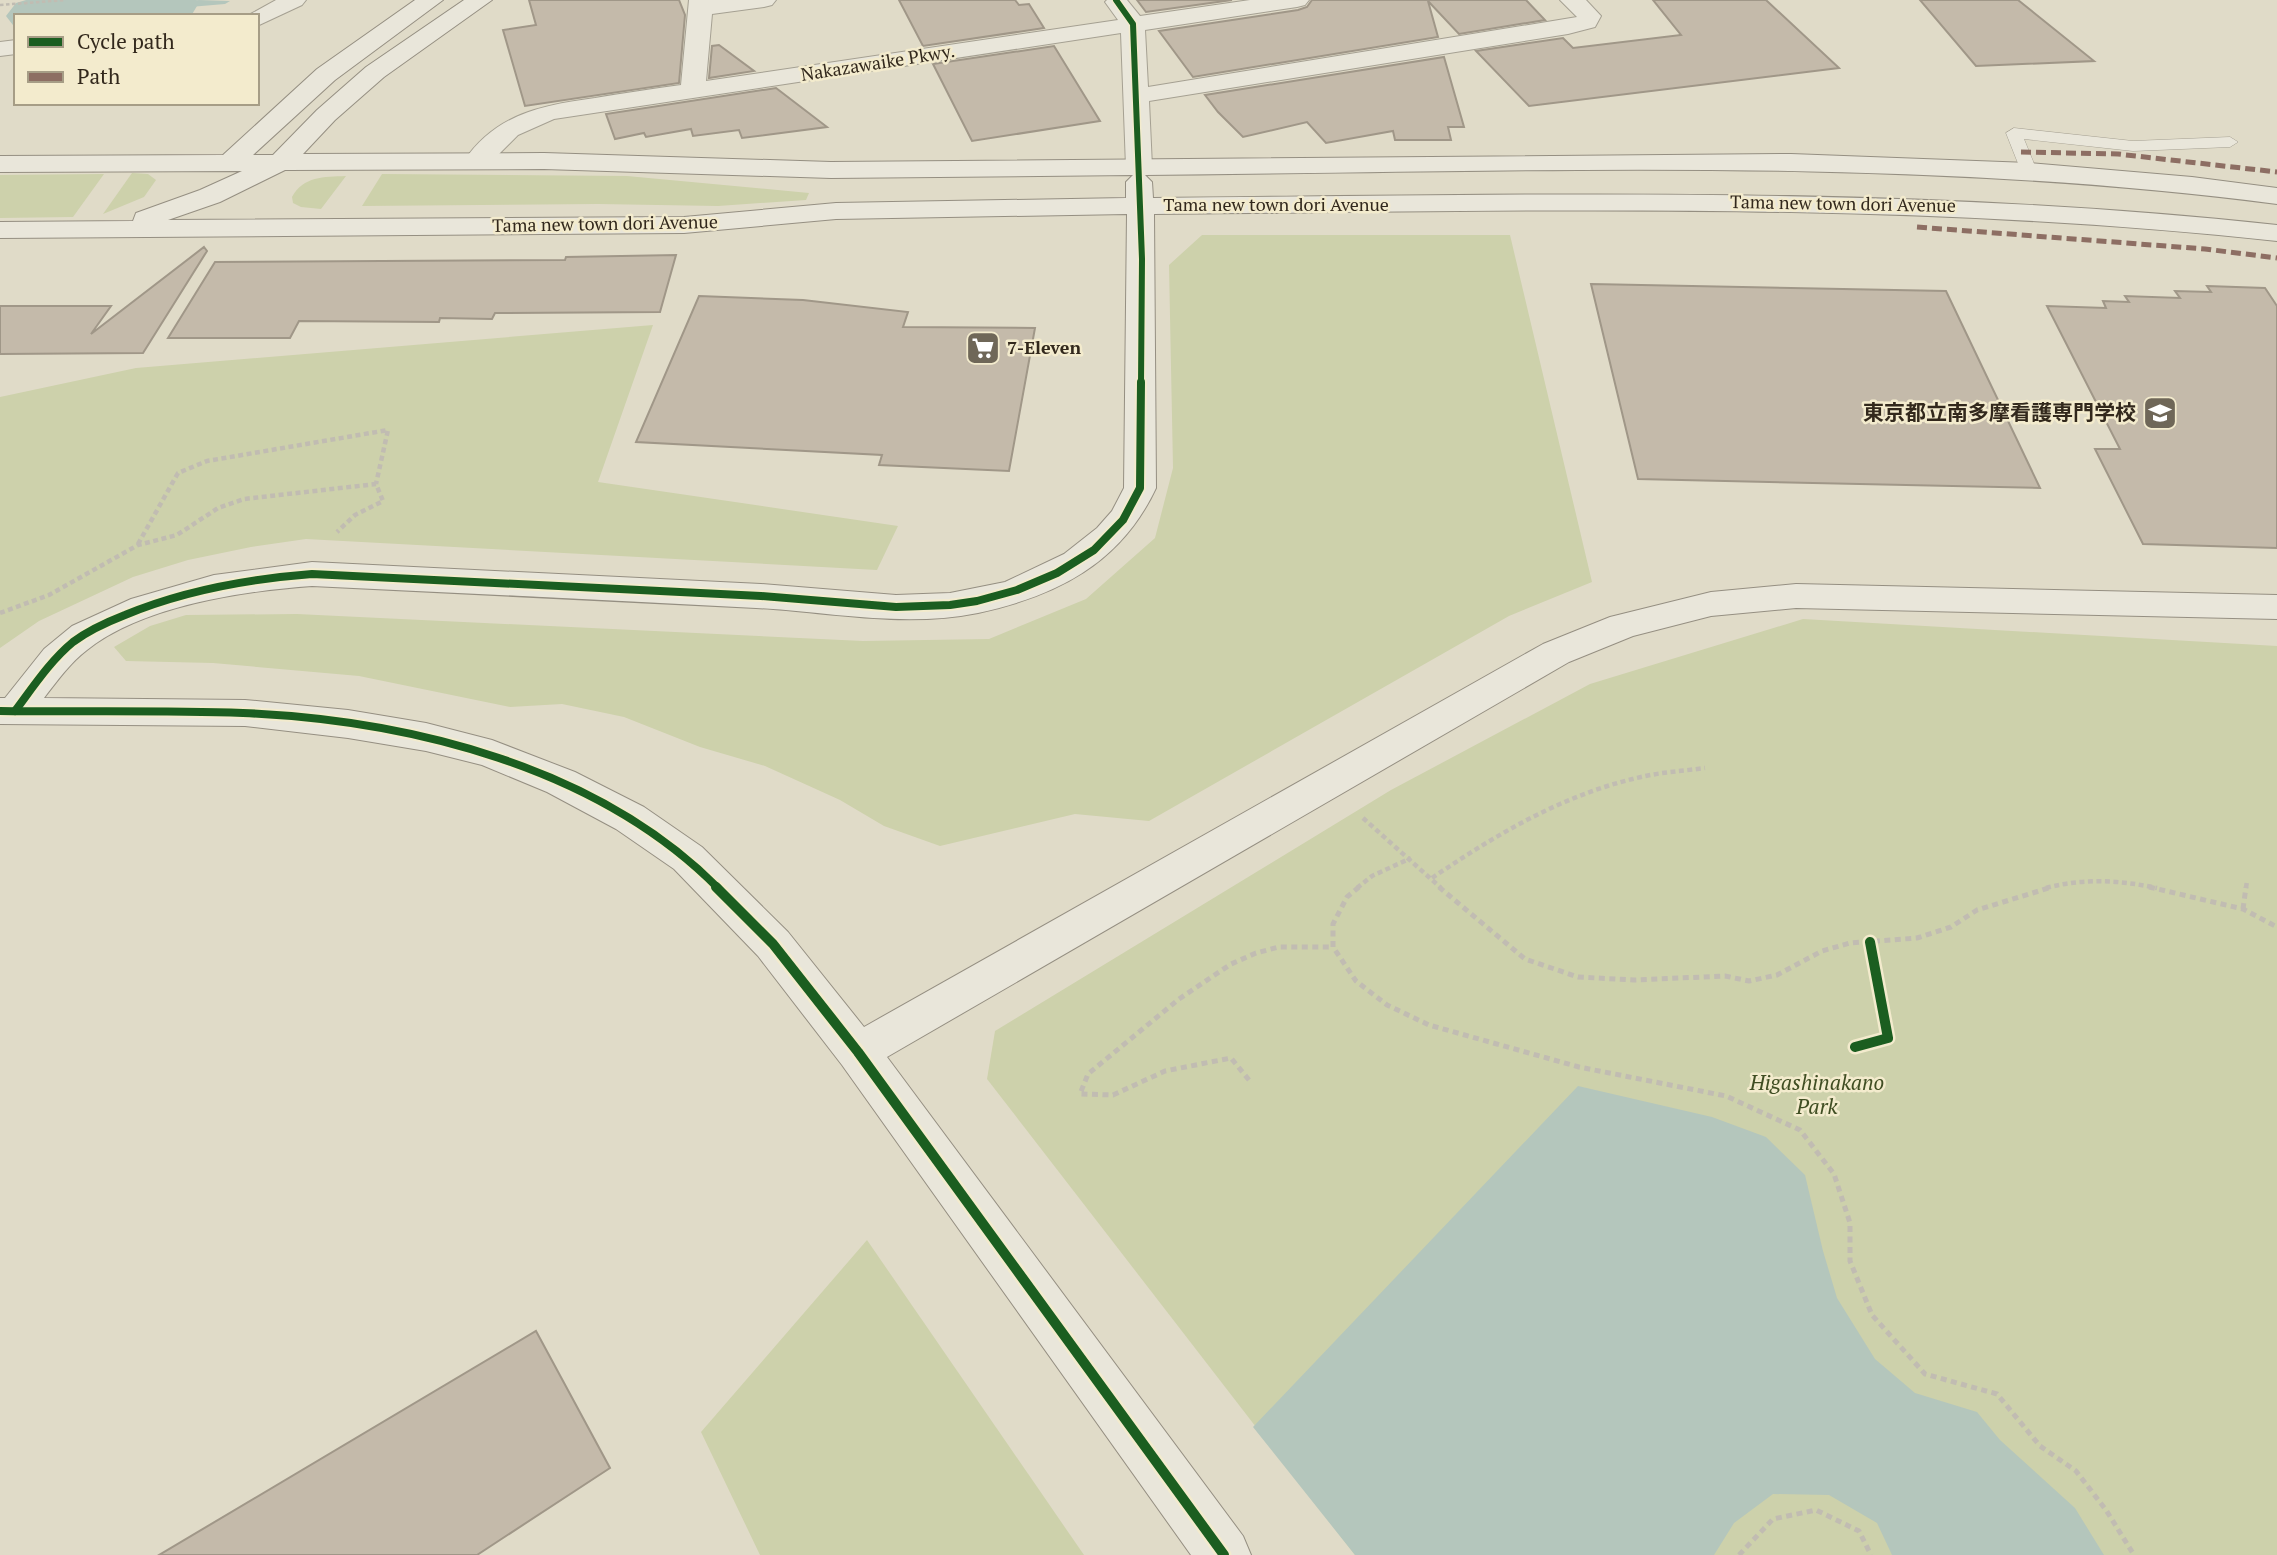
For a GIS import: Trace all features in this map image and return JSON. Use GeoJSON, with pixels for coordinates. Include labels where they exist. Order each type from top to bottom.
{"type":"FeatureCollection","features":[{"type":"Feature","properties":{"kind":"street"},"geometry":{"type":"LineString","coordinates":[[259,18],[294,0]]}},
{"type":"Feature","properties":{"kind":"street"},"geometry":{"type":"LineString","coordinates":[[106,229],[183,206],[235,173],[278,114],[368,40],[431,0]]}},
{"type":"Feature","properties":{"kind":"street"},"geometry":{"type":"LineString","coordinates":[[0,164],[235,173],[281,162],[326,115],[375,72],[480,0]]}},
{"type":"Feature","properties":{"kind":"street"},"geometry":{"type":"LineString","coordinates":[[693,91],[700,5],[764,0]]}},
{"type":"Feature","properties":{"kind":"street"},"geometry":{"type":"LineString","coordinates":[[7,711],[75,640],[146,605],[193,589],[253,578],[312,574],[764,596],[903,608],[954,605],[1027,585],[1068,567],[1097,545],[1123,520],[1140,488],[1140,206],[1133,24],[1116,0]]}},
{"type":"Feature","properties":{"kind":"street","name":"Nakazawaike Pkwy."},"geometry":{"type":"LineString","coordinates":[[477,161],[503,131],[524,120],[550,112],[1297,0]]}},
{"type":"Feature","properties":{"kind":"street"},"geometry":{"type":"LineString","coordinates":[[1136,96],[1541,32],[1587,22],[1588,16],[1572,0]]}},
{"type":"Feature","properties":{"kind":"street","name":"Tama new town dori Avenue"},"geometry":{"type":"LineString","coordinates":[[281,162],[477,161],[831,170],[1650,161],[1895,165],[2029,171],[2192,185],[2277,196]]}},
{"type":"Feature","properties":{"kind":"street"},"geometry":{"type":"LineString","coordinates":[[1650,161],[1669,166],[1688,182],[1689,192],[1670,202]]}},
{"type":"Feature","properties":{"kind":"street"},"geometry":{"type":"LineString","coordinates":[[235,173],[255,205],[269,212],[326,227]]}},
{"type":"Feature","properties":{"kind":"street","name":"Tama new town dori Avenue"},"geometry":{"type":"LineString","coordinates":[[0,230],[684,225],[836,211],[1802,201],[1993,207],[2121,216],[2277,233]]}},
{"type":"Feature","properties":{"kind":"street"},"geometry":{"type":"LineString","coordinates":[[858,1052],[1556,653],[1623,626],[1711,604],[1796,596],[2277,607]]}},
{"type":"Feature","properties":{"kind":"street"},"geometry":{"type":"LineString","coordinates":[[7,711],[245,713],[348,724],[426,737],[492,754],[561,782],[630,818],[688,858],[773,944],[858,1052],[1224,1555]]}},
{"type":"Feature","properties":{"kind":"lane"},"geometry":{"type":"LineString","coordinates":[[2029,171],[2014,134],[2133,145],[2230,142]]}},
{"type":"Feature","properties":{"kind":"path"},"geometry":{"type":"LineString","coordinates":[[0,5],[66,0]]}},
{"type":"Feature","properties":{"kind":"path"},"geometry":{"type":"LineString","coordinates":[[138,545],[178,473],[207,461],[388,430],[376,484],[383,500],[355,514],[331,537]]}},
{"type":"Feature","properties":{"kind":"path"},"geometry":{"type":"LineString","coordinates":[[0,613],[49,595],[138,545],[177,535],[218,508],[244,499],[376,484]]}},
{"type":"Feature","properties":{"kind":"path"},"geometry":{"type":"LineString","coordinates":[[1432,878],[1495,835],[1587,791],[1638,777],[1704,768]]}},
{"type":"Feature","properties":{"kind":"path"},"geometry":{"type":"LineString","coordinates":[[1362,816],[1485,928],[1525,959],[1578,977],[1634,980],[1725,976],[1749,982],[1777,975],[1822,951],[1850,943],[1917,938],[1951,927],[1977,910],[2065,883],[2089,881],[2142,885],[2243,909],[2277,927]]}},
{"type":"Feature","properties":{"kind":"path"},"geometry":{"type":"LineString","coordinates":[[1411,858],[1372,876],[1347,897],[1333,924],[1333,947],[1356,981],[1387,1005],[1429,1026],[1579,1067],[1726,1096],[1800,1130],[1834,1174],[1850,1223],[1850,1261],[1872,1315],[1924,1374],[1997,1394],[2040,1446],[2077,1471],[2134,1555]]}},
{"type":"Feature","properties":{"kind":"path"},"geometry":{"type":"LineString","coordinates":[[2243,909],[2247,881]]}},
{"type":"Feature","properties":{"kind":"path"},"geometry":{"type":"LineString","coordinates":[[1870,942],[1873,956]]}},
{"type":"Feature","properties":{"kind":"path"},"geometry":{"type":"LineString","coordinates":[[1249,1080],[1231,1058],[1157,1074],[1126,1091],[1101,1099],[1080,1094],[1088,1074],[1187,995],[1234,962],[1278,946],[1333,947]]}},
{"type":"Feature","properties":{"kind":"path"},"geometry":{"type":"LineString","coordinates":[[1739,1555],[1773,1519],[1816,1510],[1859,1531],[1871,1555]]}},
{"type":"Feature","properties":{"kind":"green space"},"geometry":{"type":"Polygon","coordinates":[[[132,173],[148,174],[156,180],[144,197],[103,214],[132,173]]]}},
{"type":"Feature","properties":{"kind":"green space"},"geometry":{"type":"Polygon","coordinates":[[[104,174],[73,217],[0,218],[0,175],[104,174]]]}},
{"type":"Feature","properties":{"kind":"green space"},"geometry":{"type":"Polygon","coordinates":[[[382,174],[627,176],[809,193],[806,200],[718,206],[362,206],[382,174]]]}},
{"type":"Feature","properties":{"kind":"green space"},"geometry":{"type":"Polygon","coordinates":[[[346,176],[321,209],[301,207],[293,203],[292,197],[308,181],[346,176]]]}},
{"type":"Feature","properties":{"kind":"green space"},"geometry":{"type":"Polygon","coordinates":[[[1202,235],[1510,235],[1592,582],[1509,616],[1149,821],[1075,814],[940,846],[884,826],[840,800],[765,766],[700,747],[624,717],[562,704],[510,707],[359,676],[213,663],[126,661],[114,647],[150,626],[186,615],[297,614],[863,641],[989,639],[1086,599],[1155,538],[1173,468],[1169,265],[1202,235]]]}},
{"type":"Feature","properties":{"kind":"green space"},"geometry":{"type":"Polygon","coordinates":[[[653,325],[598,482],[898,526],[877,570],[306,539],[188,560],[133,577],[39,621],[0,648],[0,397],[136,368],[653,325]]]}},
{"type":"Feature","properties":{"kind":"green space","name":"Higashinakano Park"},"geometry":{"type":"Polygon","coordinates":[[[1803,619],[2277,646],[2277,1555],[1355,1555],[987,1079],[995,1031],[1391,790],[1590,684],[1803,619]]]}},
{"type":"Feature","properties":{"kind":"green space"},"geometry":{"type":"Polygon","coordinates":[[[867,1240],[1084,1555],[760,1555],[701,1432],[867,1240]]]}},
{"type":"Feature","properties":{"kind":"shaded area"},"geometry":{"type":"Polygon","coordinates":[[[1578,1086],[1712,1117],[1766,1137],[1805,1175],[1837,1298],[1875,1359],[1915,1393],[1977,1412],[2000,1440],[2075,1508],[2104,1555],[1892,1555],[1877,1523],[1829,1495],[1773,1494],[1734,1523],[1714,1555],[1355,1555],[1253,1427],[1578,1086]]]}},
{"type":"Feature","properties":{"kind":"building"},"geometry":{"type":"Polygon","coordinates":[[[529,0],[679,0],[685,15],[679,83],[525,106],[503,30],[536,25],[529,0]]]}},
{"type":"Feature","properties":{"kind":"building"},"geometry":{"type":"Polygon","coordinates":[[[899,0],[1015,0],[1019,5],[1029,4],[1044,28],[923,46],[899,0]]]}},
{"type":"Feature","properties":{"kind":"building"},"geometry":{"type":"Polygon","coordinates":[[[1137,0],[1232,0],[1146,12],[1137,0]]]}},
{"type":"Feature","properties":{"kind":"building"},"geometry":{"type":"Polygon","coordinates":[[[1312,0],[1526,0],[1545,20],[1459,34],[1428,1],[1438,37],[1193,77],[1159,31],[1298,10],[1307,7],[1312,0]]]}},
{"type":"Feature","properties":{"kind":"building"},"geometry":{"type":"Polygon","coordinates":[[[1653,0],[1766,0],[1839,68],[1529,106],[1476,51],[1563,38],[1573,48],[1681,35],[1653,0]]]}},
{"type":"Feature","properties":{"kind":"building"},"geometry":{"type":"Polygon","coordinates":[[[1920,0],[2018,0],[2094,61],[1976,66],[1920,0]]]}},
{"type":"Feature","properties":{"kind":"building"},"geometry":{"type":"Polygon","coordinates":[[[719,45],[754,71],[709,78],[712,46],[719,45]]]}},
{"type":"Feature","properties":{"kind":"building"},"geometry":{"type":"Polygon","coordinates":[[[1054,46],[1100,121],[972,141],[933,64],[1054,46]]]}},
{"type":"Feature","properties":{"kind":"building"},"geometry":{"type":"Polygon","coordinates":[[[1444,57],[1464,127],[1448,127],[1451,140],[1395,140],[1393,131],[1326,143],[1307,122],[1243,137],[1205,95],[1444,57]]]}},
{"type":"Feature","properties":{"kind":"building"},"geometry":{"type":"Polygon","coordinates":[[[776,88],[827,127],[742,138],[739,130],[693,136],[691,129],[646,137],[644,133],[615,139],[606,114],[776,88]]]}},
{"type":"Feature","properties":{"kind":"building"},"geometry":{"type":"Polygon","coordinates":[[[204,247],[207,251],[143,353],[0,354],[0,306],[111,306],[91,334],[204,247]]]}},
{"type":"Feature","properties":{"kind":"building"},"geometry":{"type":"Polygon","coordinates":[[[676,255],[660,312],[495,313],[492,319],[440,318],[439,322],[299,321],[290,338],[168,338],[215,262],[565,260],[566,257],[676,255]]]}},
{"type":"Feature","properties":{"kind":"building"},"geometry":{"type":"Polygon","coordinates":[[[1591,284],[1946,291],[2040,488],[1638,479],[1591,284]]]}},
{"type":"Feature","properties":{"kind":"building","name":"東京都立南多摩看護専門学校"},"geometry":{"type":"Polygon","coordinates":[[[2207,286],[2265,288],[2277,306],[2277,548],[2143,544],[2095,449],[2120,449],[2047,306],[2106,308],[2103,301],[2129,302],[2125,296],[2180,298],[2175,291],[2211,292],[2207,286]]]}},
{"type":"Feature","properties":{"kind":"building"},"geometry":{"type":"Polygon","coordinates":[[[699,296],[803,300],[908,312],[903,327],[1035,328],[1009,471],[879,465],[882,455],[636,442],[699,296]]]}},
{"type":"Feature","properties":{"kind":"building"},"geometry":{"type":"Polygon","coordinates":[[[536,1331],[610,1468],[477,1555],[159,1555],[536,1331]]]}},
{"type":"Feature","properties":{"kind":"waterway"},"geometry":{"type":"LineString","coordinates":[[166,6],[178,0]]}},
{"type":"Feature","properties":{"kind":"waterway"},"geometry":{"type":"LineString","coordinates":[[166,6],[225,1]]}},
{"type":"Feature","properties":{"kind":"waterway"},"geometry":{"type":"LineString","coordinates":[[64,14],[166,6]]}},
{"type":"Feature","properties":{"kind":"marked path"},"geometry":{"type":"LineString","coordinates":[[2021,152],[2118,154],[2277,172]]}},
{"type":"Feature","properties":{"kind":"marked path"},"geometry":{"type":"LineString","coordinates":[[1917,227],[2205,249],[2277,258]]}},
{"type":"Feature","properties":{"kind":"cycle path"},"geometry":{"type":"LineString","coordinates":[[15,711],[57,657],[90,631],[167,599],[262,579],[312,574],[761,596],[869,606],[923,607],[997,596],[1037,582],[1076,562],[1094,550],[1123,520],[1140,488],[1142,259],[1133,24],[1116,0]]}},
{"type":"Feature","properties":{"kind":"cycle path"},"geometry":{"type":"LineString","coordinates":[[0,711],[245,713],[348,724],[426,737],[492,754],[561,782],[630,818],[688,858],[773,944],[858,1052],[1224,1555]]}},
{"type":"Feature","properties":{"kind":"cycle path"},"geometry":{"type":"LineString","coordinates":[[1855,1047],[1888,1038],[1870,942]]}},
{"type":"Feature","properties":{"kind":"place","name":"7-Eleven"},"geometry":{"type":"Point","coordinates":[983,348]}},
{"type":"Feature","properties":{"kind":"place","name":"東京都立南多摩看護専門学校"},"geometry":{"type":"Point","coordinates":[2160,413]}}]}
